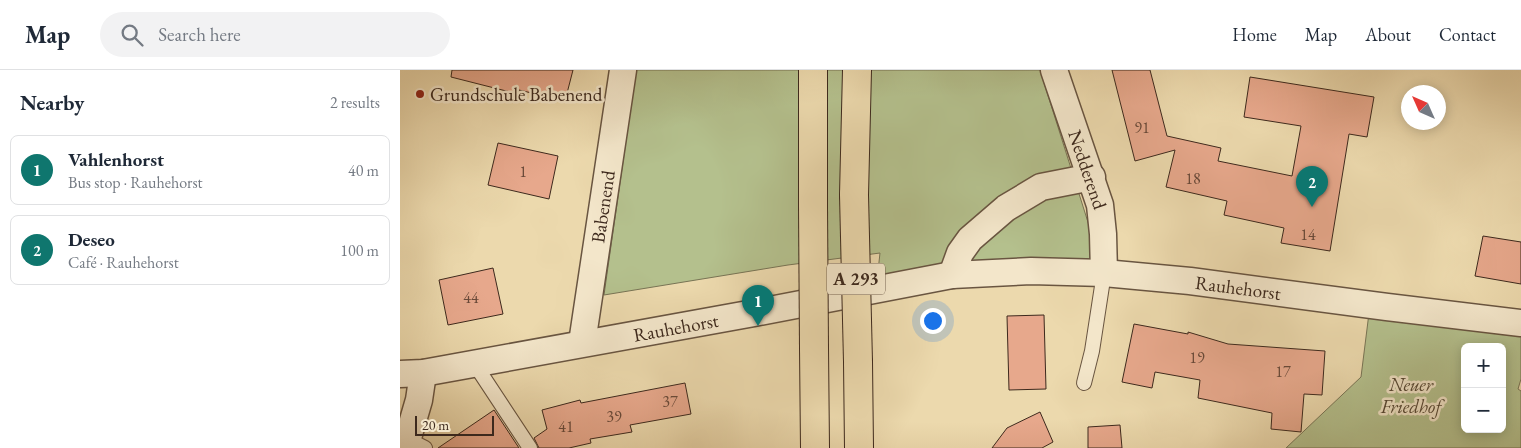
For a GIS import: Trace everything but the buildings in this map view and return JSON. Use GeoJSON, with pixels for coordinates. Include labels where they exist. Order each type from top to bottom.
{"type":"FeatureCollection","features":[{"type":"Feature","properties":{"kind":"highway","name":"A 293"},"geometry":{"type":"LineString","coordinates":[[813,70],[815,448]]}},
{"type":"Feature","properties":{"kind":"highway","name":"A 293"},"geometry":{"type":"LineString","coordinates":[[857,70],[854,195],[859,448]]}},
{"type":"Feature","properties":{"kind":"street","name":"Babenend"},"geometry":{"type":"LineString","coordinates":[[582,343],[623,70]]}},
{"type":"Feature","properties":{"kind":"street","name":"Nedderend"},"geometry":{"type":"LineString","coordinates":[[1054,70],[1100,205],[1104,234],[1104,273]]}},
{"type":"Feature","properties":{"kind":"street"},"geometry":{"type":"LineString","coordinates":[[952,275],[960,253],[970,239],[1006,208],[1041,187],[1092,177]]}},
{"type":"Feature","properties":{"kind":"street","name":"Rauhehorst"},"geometry":{"type":"LineString","coordinates":[[412,373],[754,313],[952,275],[1031,271],[1104,273],[1190,281],[1521,323]]}},
{"type":"Feature","properties":{"kind":"street"},"geometry":{"type":"LineString","coordinates":[[412,373],[419,400],[413,445]]}},
{"type":"Feature","properties":{"kind":"lane"},"geometry":{"type":"LineString","coordinates":[[1084,383],[1092,352],[1104,273]]}},
{"type":"Feature","properties":{"kind":"lane"},"geometry":{"type":"LineString","coordinates":[[474,363],[530,448]]}},
{"type":"Feature","properties":{"kind":"green space"},"geometry":{"type":"Polygon","coordinates":[[[636,70],[1040,70],[1104,273],[876,289],[880,253],[788,265],[604,295],[636,70]]]}},
{"type":"Feature","properties":{"kind":"green space","name":"Neuer Friedhof"},"geometry":{"type":"Polygon","coordinates":[[[1370,305],[1521,323],[1521,379],[1518,389],[1521,391],[1521,448],[1286,448],[1361,377],[1370,305]]]}},
{"type":"Feature","properties":{"kind":"place","name":"Grundschule Babenend"},"geometry":{"type":"Point","coordinates":[420,94]}},
{"type":"Feature","properties":{"kind":"place","name":"Deseo"},"geometry":{"type":"Point","coordinates":[1312,207]}},
{"type":"Feature","properties":{"kind":"place","name":"Vahlenhorst"},"geometry":{"type":"Point","coordinates":[758,326]}}]}
